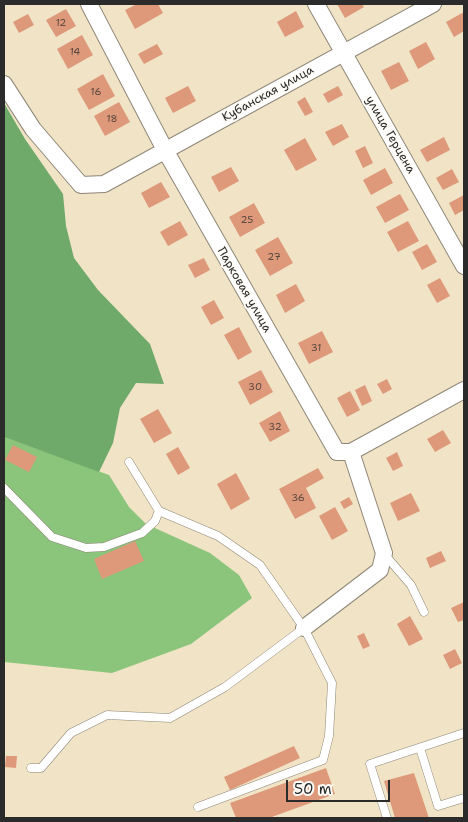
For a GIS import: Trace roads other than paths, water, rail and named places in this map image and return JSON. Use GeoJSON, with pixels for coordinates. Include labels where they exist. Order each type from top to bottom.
{"type":"FeatureCollection","features":[{"type":"Feature","properties":{"kind":"street","name":"Парковая улица"},"geometry":{"type":"LineString","coordinates":[[89,4],[165,150],[337,452],[351,452]]}},
{"type":"Feature","properties":{"kind":"street","name":"улица Герцена"},"geometry":{"type":"LineString","coordinates":[[316,4],[464,266]]}},
{"type":"Feature","properties":{"kind":"street","name":"Кубанская улица"},"geometry":{"type":"LineString","coordinates":[[4,84],[33,129],[81,185],[104,184],[433,4]]}},
{"type":"Feature","properties":{"kind":"street"},"geometry":{"type":"LineString","coordinates":[[304,628],[380,570],[384,553],[351,452],[464,390]]}},
{"type":"Feature","properties":{"kind":"lane"},"geometry":{"type":"LineString","coordinates":[[129,462],[159,510],[218,536],[260,565],[304,628],[332,683],[329,736],[323,760],[198,807]]}},
{"type":"Feature","properties":{"kind":"lane"},"geometry":{"type":"LineString","coordinates":[[4,488],[52,537],[86,548],[104,546],[142,533],[155,521],[159,510]]}},
{"type":"Feature","properties":{"kind":"lane"},"geometry":{"type":"LineString","coordinates":[[384,553],[411,585],[424,612]]}},
{"type":"Feature","properties":{"kind":"lane"},"geometry":{"type":"LineString","coordinates":[[31,768],[41,768],[71,733],[107,715],[170,718],[225,687],[304,628]]}},
{"type":"Feature","properties":{"kind":"lane"},"geometry":{"type":"LineString","coordinates":[[386,818],[370,764],[464,734]]}},
{"type":"Feature","properties":{"kind":"lane"},"geometry":{"type":"LineString","coordinates":[[420,748],[438,806],[464,798]]}}]}
